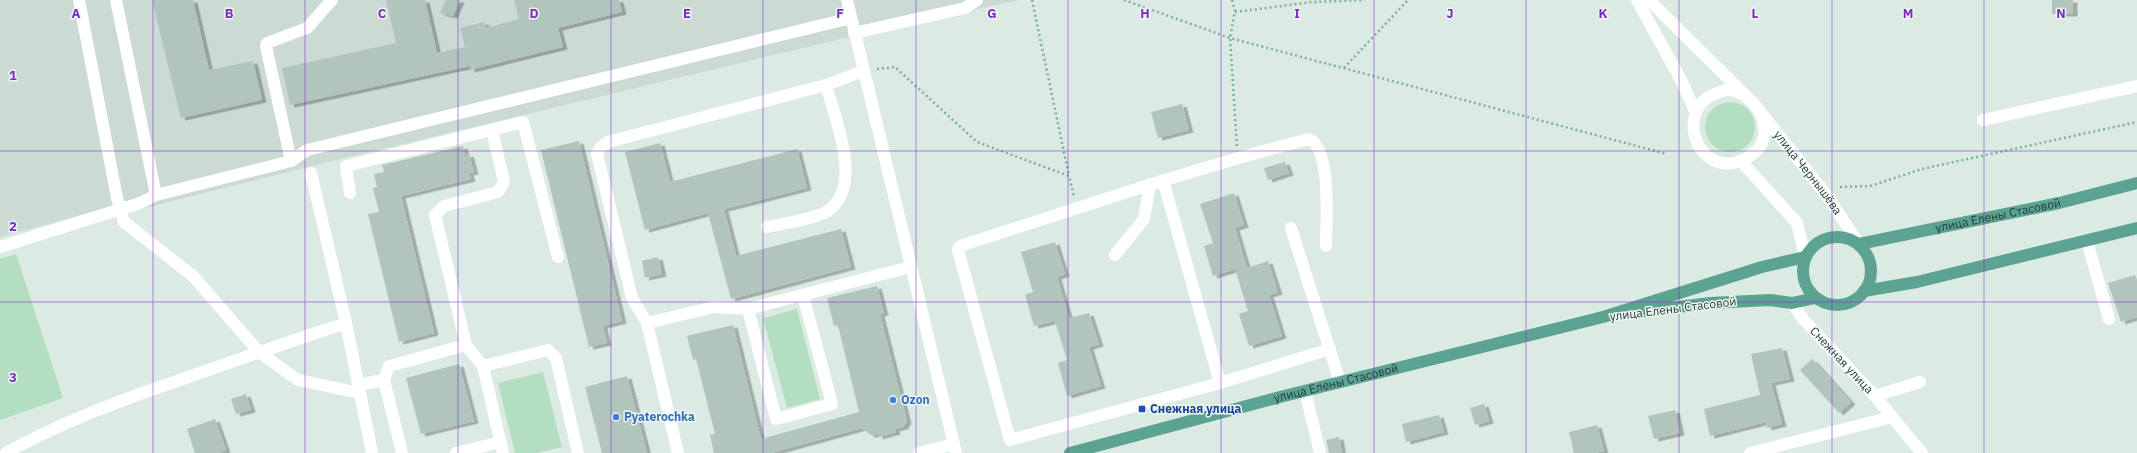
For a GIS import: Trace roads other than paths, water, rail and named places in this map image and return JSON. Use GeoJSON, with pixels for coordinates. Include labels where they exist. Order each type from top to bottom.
{"type":"FeatureCollection","features":[{"type":"Feature","properties":{"kind":"main road","name":"улица Елены Стасовой"},"geometry":{"type":"LineString","coordinates":[[1859,244],[2060,203],[2137,184]]}},
{"type":"Feature","properties":{"kind":"main road"},"geometry":{"type":"LineString","coordinates":[[1864,291],[1917,282],[2137,228]]}},
{"type":"Feature","properties":{"kind":"main road"},"geometry":{"type":"LineString","coordinates":[[1839,236],[1850,238],[1859,244],[1866,252],[1871,267],[1869,282],[1864,291],[1856,299],[1846,304],[1835,305],[1824,303],[1815,298],[1807,289],[1803,279],[1802,268],[1805,257],[1810,248],[1828,237],[1839,236]]}},
{"type":"Feature","properties":{"kind":"main road","name":"улица Елены Стасовой"},"geometry":{"type":"LineString","coordinates":[[1070,453],[1340,382],[1603,317],[1762,267],[1805,257]]}},
{"type":"Feature","properties":{"kind":"main road","name":"улица Елены Стасовой"},"geometry":{"type":"LineString","coordinates":[[1603,317],[1710,303],[1770,300],[1792,303],[1815,298]]}},
{"type":"Feature","properties":{"kind":"street"},"geometry":{"type":"LineString","coordinates":[[79,0],[118,203],[124,222],[193,276],[259,352],[298,380],[359,389],[384,380]]}},
{"type":"Feature","properties":{"kind":"street"},"geometry":{"type":"LineString","coordinates":[[116,0],[156,195]]}},
{"type":"Feature","properties":{"kind":"street"},"geometry":{"type":"LineString","coordinates":[[291,161],[266,46],[267,43],[307,28],[332,0]]}},
{"type":"Feature","properties":{"kind":"street"},"geometry":{"type":"LineString","coordinates":[[847,0],[954,448],[918,453]]}},
{"type":"Feature","properties":{"kind":"street"},"geometry":{"type":"LineString","coordinates":[[854,33],[965,8],[977,0]]}},
{"type":"Feature","properties":{"kind":"street"},"geometry":{"type":"LineString","coordinates":[[1637,0],[1681,80],[1696,113],[1693,129],[1695,141],[1702,151],[1711,159],[1723,163],[1742,161],[1797,223],[1805,257]]}},
{"type":"Feature","properties":{"kind":"street","name":"улица Чернышёва"},"geometry":{"type":"LineString","coordinates":[[1649,0],[1754,104],[1828,197],[1859,244]]}},
{"type":"Feature","properties":{"kind":"street"},"geometry":{"type":"LineString","coordinates":[[0,247],[118,203],[140,203],[156,195],[291,161],[307,150],[851,18]]}},
{"type":"Feature","properties":{"kind":"street"},"geometry":{"type":"LineString","coordinates":[[678,453],[647,323],[632,298],[597,154],[601,147],[608,142],[826,85],[863,71]]}},
{"type":"Feature","properties":{"kind":"street"},"geometry":{"type":"LineString","coordinates":[[767,227],[824,213],[835,206],[843,194],[846,173],[844,153],[826,85]]}},
{"type":"Feature","properties":{"kind":"street"},"geometry":{"type":"LineString","coordinates":[[1983,120],[2137,86]]}},
{"type":"Feature","properties":{"kind":"street","name":"улица Чернышёва"},"geometry":{"type":"LineString","coordinates":[[1696,113],[1706,98],[1726,90],[1733,90],[1754,104],[1763,120],[1766,134],[1762,144],[1755,154],[1742,161]]}},
{"type":"Feature","properties":{"kind":"street"},"geometry":{"type":"LineString","coordinates":[[350,193],[346,166],[523,122],[558,257]]}},
{"type":"Feature","properties":{"kind":"street"},"geometry":{"type":"LineString","coordinates":[[456,453],[502,448],[483,366],[466,345],[435,215],[444,206],[498,192],[504,182],[492,130]]}},
{"type":"Feature","properties":{"kind":"street"},"geometry":{"type":"LineString","coordinates":[[1326,246],[1325,174],[1321,157],[1314,142],[1309,139],[1238,157],[1150,184],[960,246],[958,250],[1010,440],[1220,383],[1330,349]]}},
{"type":"Feature","properties":{"kind":"street"},"geometry":{"type":"LineString","coordinates":[[311,173],[346,323],[372,453]]}},
{"type":"Feature","properties":{"kind":"street"},"geometry":{"type":"LineString","coordinates":[[1163,180],[1220,383]]}},
{"type":"Feature","properties":{"kind":"street"},"geometry":{"type":"LineString","coordinates":[[1115,255],[1144,219],[1150,184]]}},
{"type":"Feature","properties":{"kind":"street"},"geometry":{"type":"LineString","coordinates":[[1291,228],[1340,382]]}},
{"type":"Feature","properties":{"kind":"street"},"geometry":{"type":"LineString","coordinates":[[2087,241],[2109,319]]}},
{"type":"Feature","properties":{"kind":"street"},"geometry":{"type":"LineString","coordinates":[[647,323],[714,306],[748,308],[910,267]]}},
{"type":"Feature","properties":{"kind":"street"},"geometry":{"type":"LineString","coordinates":[[748,308],[776,419],[832,404],[803,295]]}},
{"type":"Feature","properties":{"kind":"street","name":"Снежная улица"},"geometry":{"type":"LineString","coordinates":[[1792,303],[1803,319],[1875,396],[1922,453]]}},
{"type":"Feature","properties":{"kind":"street"},"geometry":{"type":"LineString","coordinates":[[6,453],[39,435],[111,404],[346,323]]}},
{"type":"Feature","properties":{"kind":"street"},"geometry":{"type":"LineString","coordinates":[[402,453],[384,380],[389,366],[466,345]]}},
{"type":"Feature","properties":{"kind":"street"},"geometry":{"type":"LineString","coordinates":[[483,366],[548,350],[556,358],[578,453]]}},
{"type":"Feature","properties":{"kind":"street"},"geometry":{"type":"LineString","coordinates":[[1875,396],[1920,382]]}},
{"type":"Feature","properties":{"kind":"street"},"geometry":{"type":"LineString","coordinates":[[1305,391],[1320,453]]}},
{"type":"Feature","properties":{"kind":"street"},"geometry":{"type":"LineString","coordinates":[[1750,453],[1892,418]]}},
{"type":"Feature","properties":{"kind":"place","name":"Ozon"},"geometry":{"type":"Point","coordinates":[893,400]}},
{"type":"Feature","properties":{"kind":"place","name":"Снежная улица"},"geometry":{"type":"Point","coordinates":[1142,409]}},
{"type":"Feature","properties":{"kind":"place","name":"Pyaterochka"},"geometry":{"type":"Point","coordinates":[616,417]}}]}
